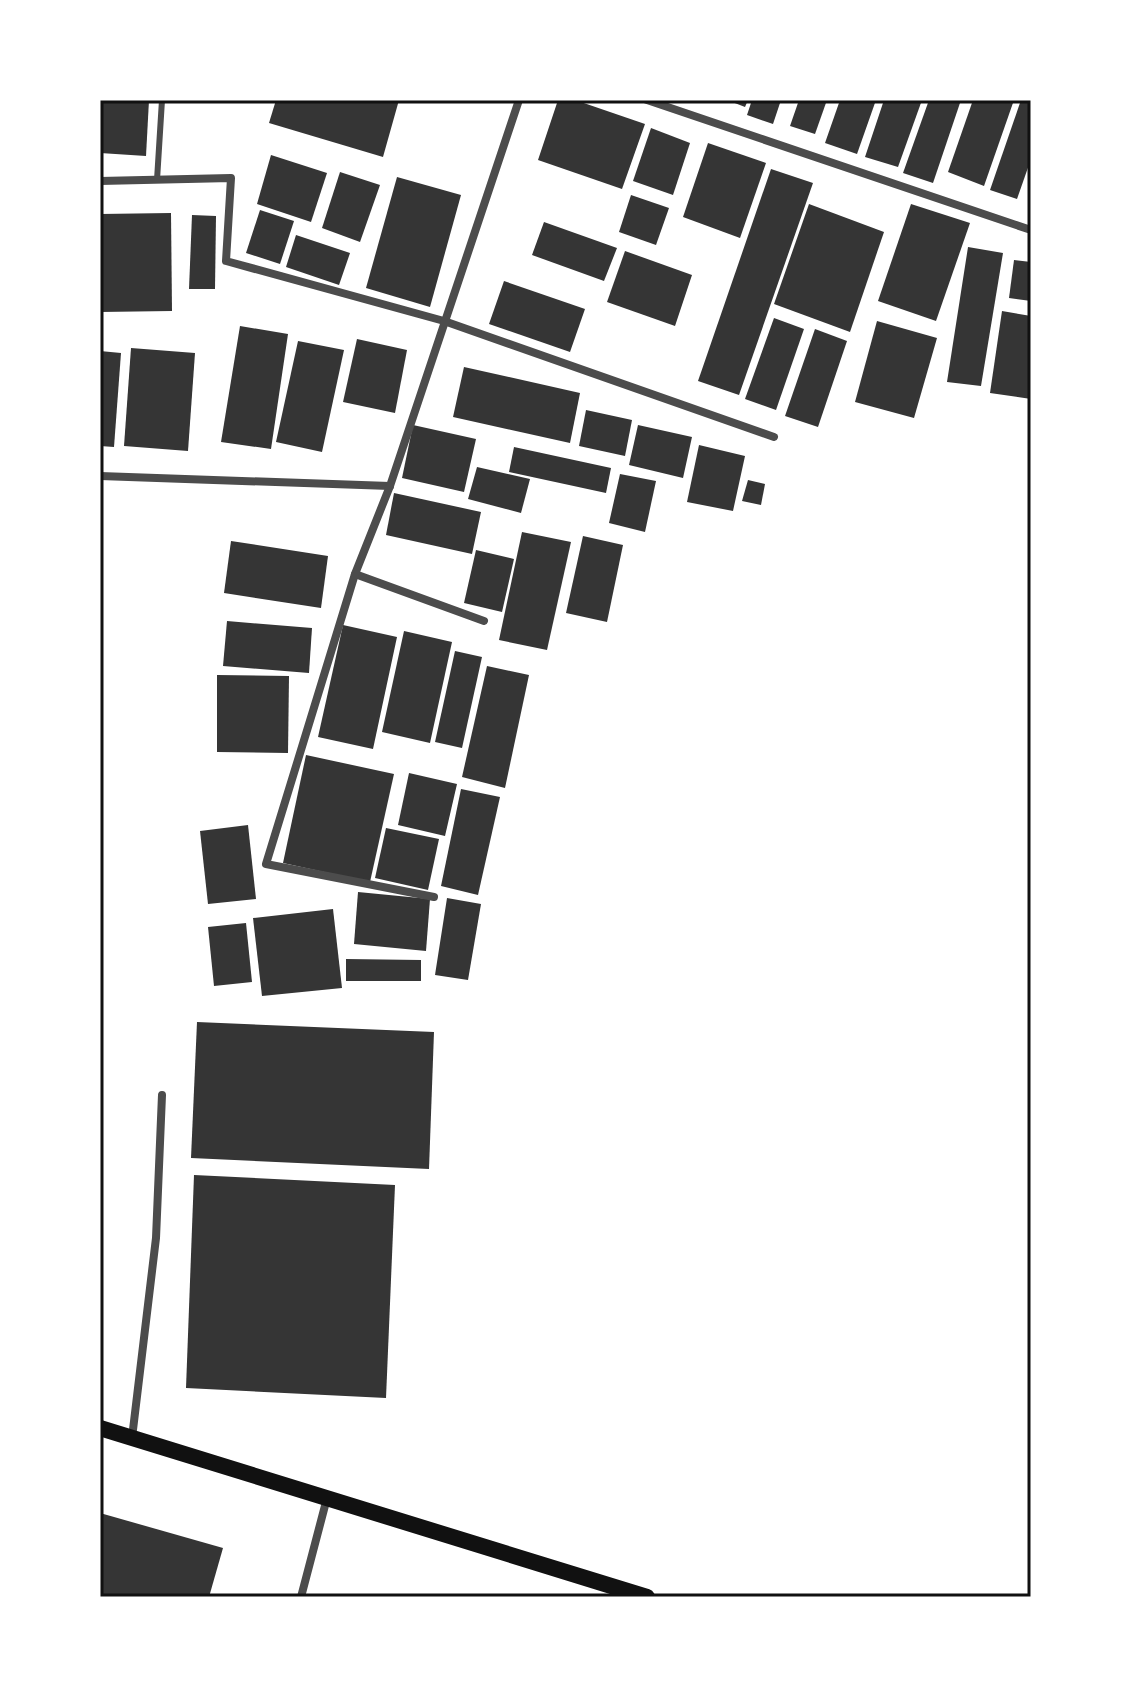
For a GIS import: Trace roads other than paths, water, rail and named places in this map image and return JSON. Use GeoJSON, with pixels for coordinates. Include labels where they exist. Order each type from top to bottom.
{"type":"FeatureCollection","features":[{"type":"Feature","properties":{"kind":"main road"},"geometry":{"type":"LineString","coordinates":[[100,1428],[647,1597]]}},
{"type":"Feature","properties":{"kind":"street"},"geometry":{"type":"LineString","coordinates":[[434,897],[266,864],[355,574],[390,486],[519,100]]}},
{"type":"Feature","properties":{"kind":"street"},"geometry":{"type":"LineString","coordinates":[[647,100],[1031,230]]}},
{"type":"Feature","properties":{"kind":"street"},"geometry":{"type":"LineString","coordinates":[[100,181],[231,178],[226,261],[444,321],[774,437]]}},
{"type":"Feature","properties":{"kind":"street"},"geometry":{"type":"LineString","coordinates":[[100,476],[390,486]]}},
{"type":"Feature","properties":{"kind":"street"},"geometry":{"type":"LineString","coordinates":[[355,574],[484,621]]}},
{"type":"Feature","properties":{"kind":"street"},"geometry":{"type":"LineString","coordinates":[[132,1438],[156,1238],[162,1095]]}},
{"type":"Feature","properties":{"kind":"street"},"geometry":{"type":"LineString","coordinates":[[301,1597],[327,1497]]}},
{"type":"Feature","properties":{"kind":"lane"},"geometry":{"type":"LineString","coordinates":[[157,180],[162,100]]}}]}
